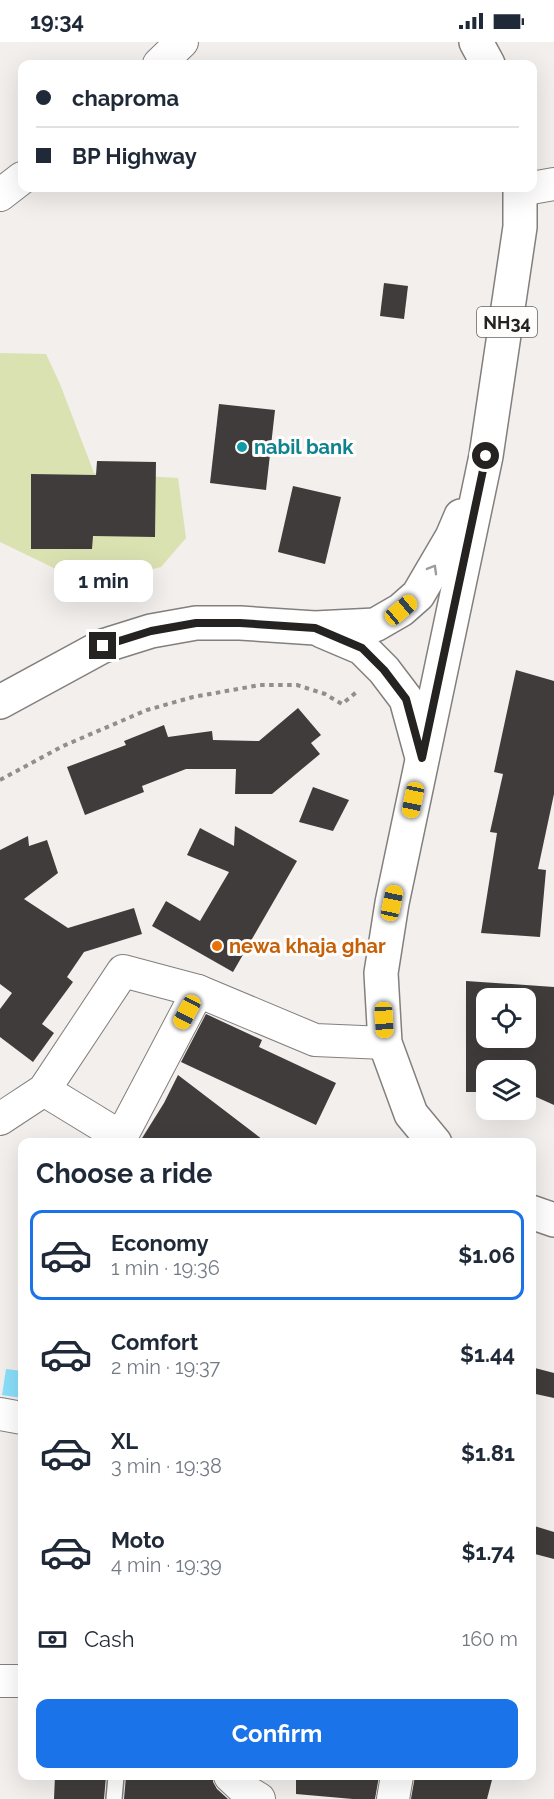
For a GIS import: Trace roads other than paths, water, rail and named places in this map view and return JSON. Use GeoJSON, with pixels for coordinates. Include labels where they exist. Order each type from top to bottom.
{"type":"FeatureCollection","features":[{"type":"Feature","properties":{"kind":"highway"},"geometry":{"type":"LineString","coordinates":[[476,42],[486,60]]}},
{"type":"Feature","properties":{"kind":"highway","name":"NH34"},"geometry":{"type":"LineString","coordinates":[[431,1138],[411,1114],[385,1043],[381,973],[392,903],[486,456],[520,227],[520,192]]}},
{"type":"Feature","properties":{"kind":"highway"},"geometry":{"type":"LineString","coordinates":[[0,702],[103,646],[151,631],[196,623],[240,623],[315,628],[375,625],[401,610],[418,595],[452,537],[486,456]]}},
{"type":"Feature","properties":{"kind":"highway"},"geometry":{"type":"LineString","coordinates":[[315,628],[362,648],[384,670],[406,699],[422,758]]}},
{"type":"Feature","properties":{"kind":"highway"},"geometry":{"type":"LineString","coordinates":[[536,1214],[554,1220]]}},
{"type":"Feature","properties":{"kind":"street"},"geometry":{"type":"LineString","coordinates":[[163,60],[182,42]]}},
{"type":"Feature","properties":{"kind":"street"},"geometry":{"type":"LineString","coordinates":[[0,195],[18,181]]}},
{"type":"Feature","properties":{"kind":"street"},"geometry":{"type":"LineString","coordinates":[[537,186],[554,184]]}},
{"type":"Feature","properties":{"kind":"street"},"geometry":{"type":"LineString","coordinates":[[0,1119],[44,1090],[123,971],[198,992],[315,1040],[385,1043]]}},
{"type":"Feature","properties":{"kind":"street"},"geometry":{"type":"LineString","coordinates":[[121,1138],[198,992]]}},
{"type":"Feature","properties":{"kind":"street"},"geometry":{"type":"LineString","coordinates":[[44,1090],[117,1138]]}},
{"type":"Feature","properties":{"kind":"street"},"geometry":{"type":"LineString","coordinates":[[0,1414],[18,1417]]}},
{"type":"Feature","properties":{"kind":"street"},"geometry":{"type":"LineString","coordinates":[[0,1681],[18,1681]]}},
{"type":"Feature","properties":{"kind":"street"},"geometry":{"type":"LineString","coordinates":[[234,1780],[259,1799]]}},
{"type":"Feature","properties":{"kind":"street"},"geometry":{"type":"LineString","coordinates":[[393,1799],[396,1780]]}},
{"type":"Feature","properties":{"kind":"lane"},"geometry":{"type":"LineString","coordinates":[[114,1799],[116,1780]]}},
{"type":"Feature","properties":{"kind":"water"},"geometry":{"type":"Polygon","coordinates":[[[6,1369],[18,1370],[18,1397],[2,1395],[6,1369]]]}},
{"type":"Feature","properties":{"kind":"place","name":"nabil bank"},"geometry":{"type":"Point","coordinates":[242,447]}},
{"type":"Feature","properties":{"kind":"place","name":"newa khaja ghar"},"geometry":{"type":"Point","coordinates":[217,946]}}]}
